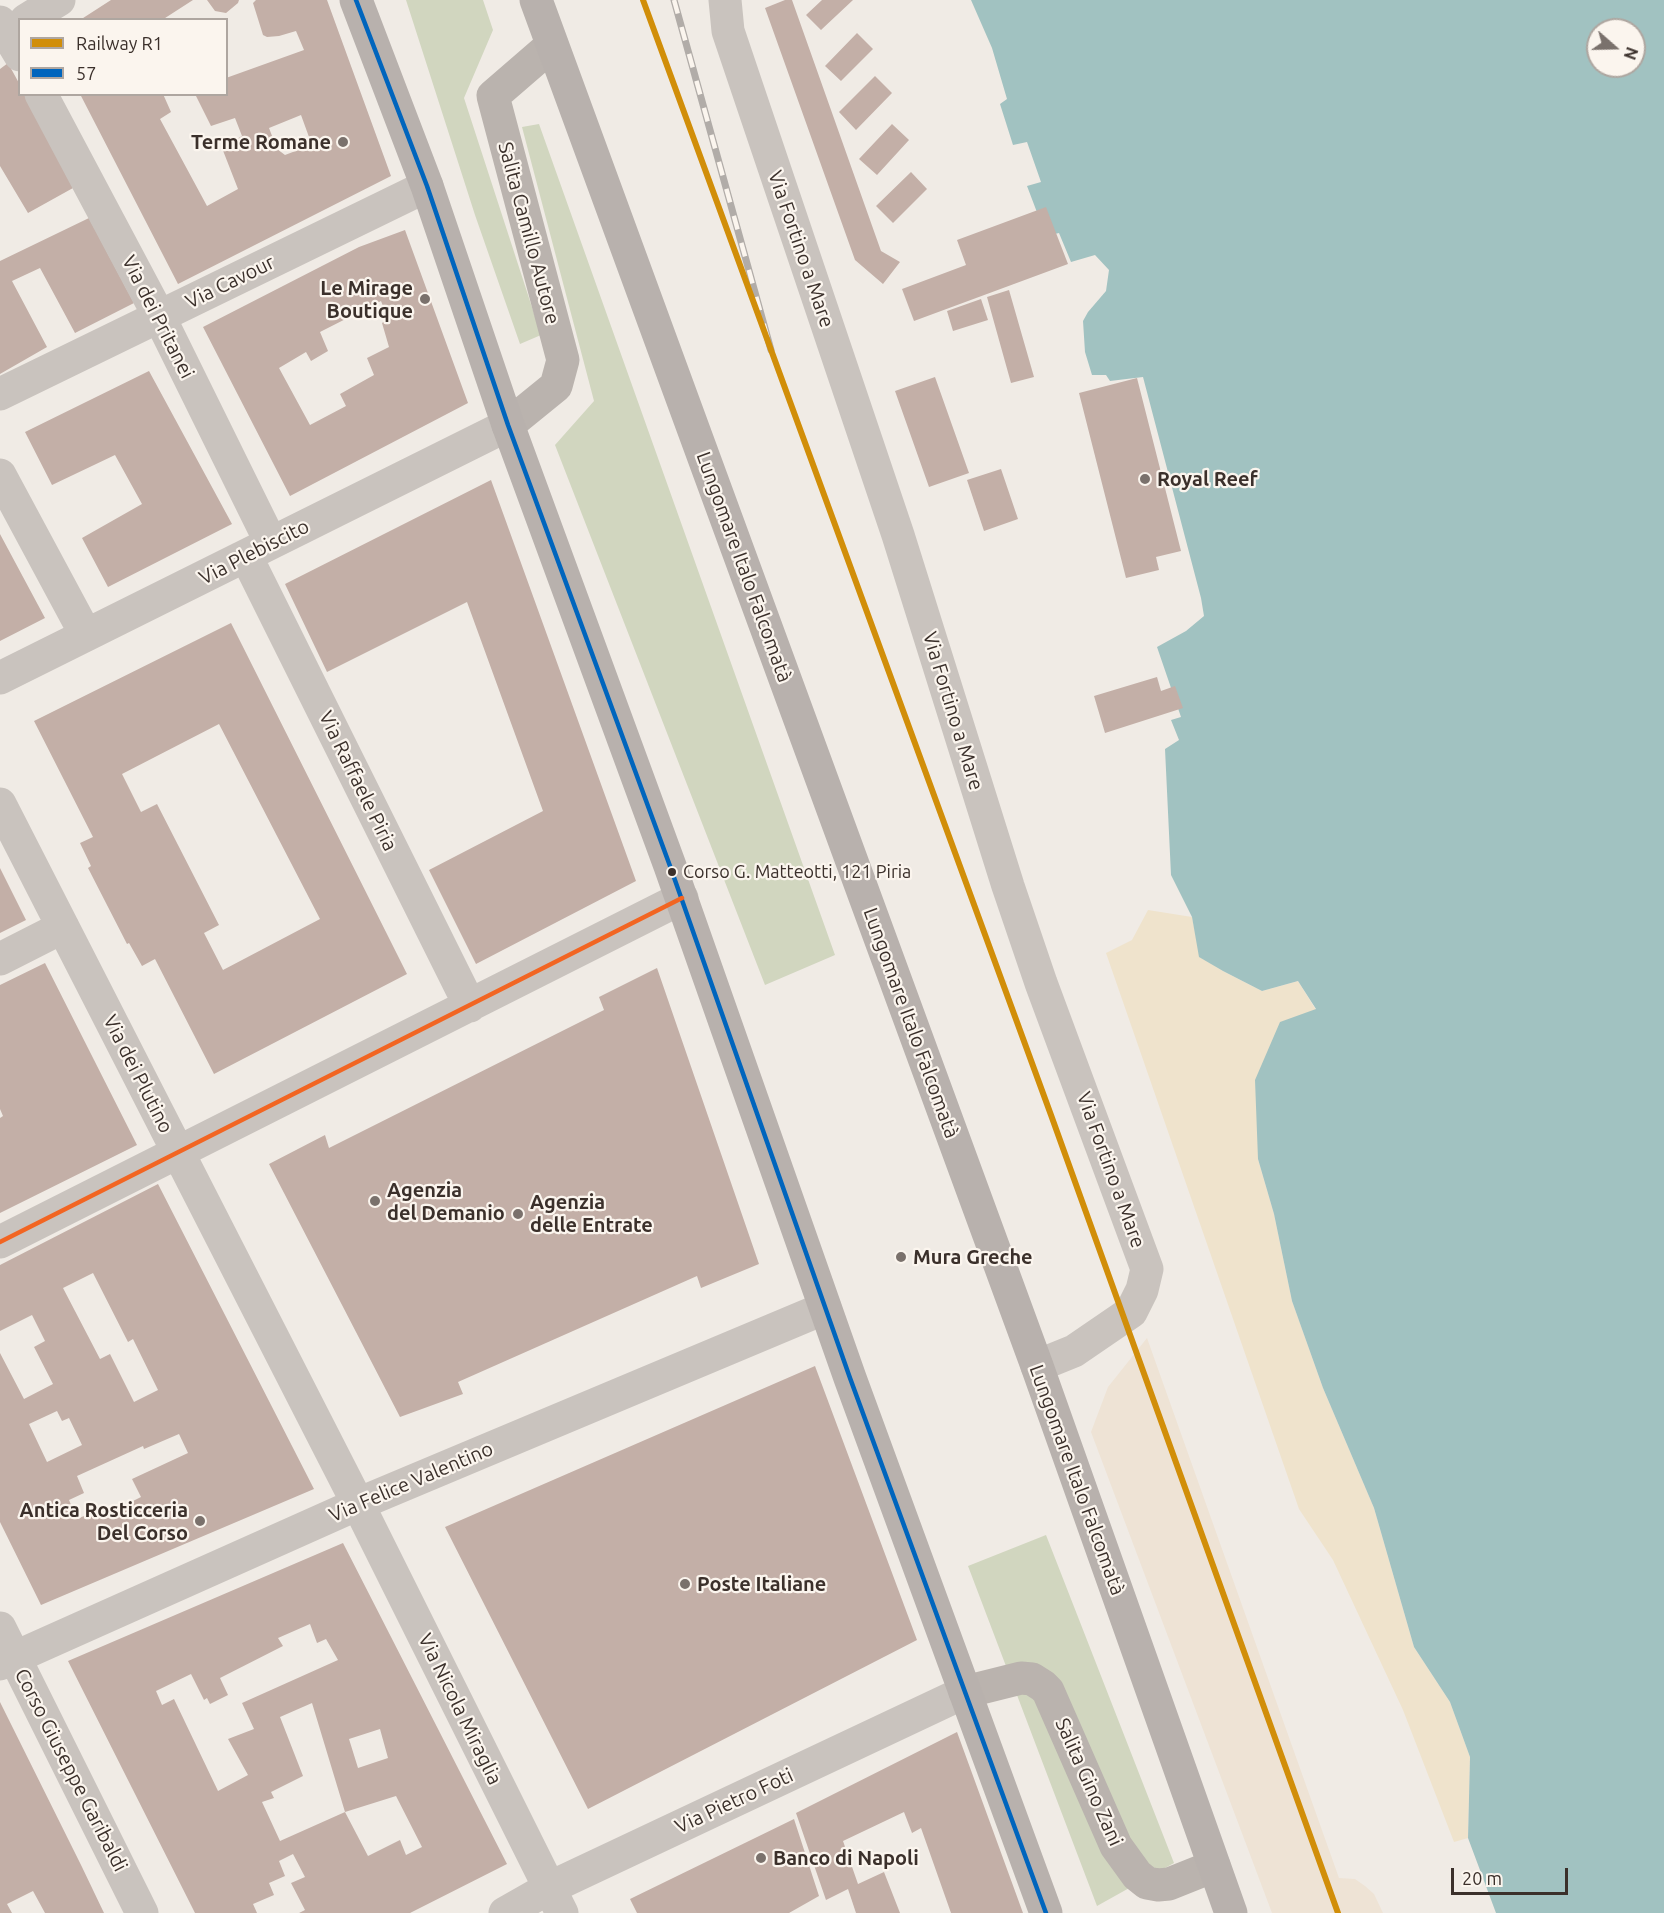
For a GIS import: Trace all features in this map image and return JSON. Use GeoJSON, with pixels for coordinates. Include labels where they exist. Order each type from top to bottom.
{"type":"FeatureCollection","features":[{"type":"Feature","properties":{"kind":"main road"},"geometry":{"type":"LineString","coordinates":[[357,0],[427,186],[508,425],[682,898],[825,1308],[1046,1913]]}},
{"type":"Feature","properties":{"kind":"main road","name":"Lungomare Italo Falcomatà"},"geometry":{"type":"LineString","coordinates":[[536,0],[1037,1366],[1231,1913]]}},
{"type":"Feature","properties":{"kind":"street"},"geometry":{"type":"LineString","coordinates":[[32,18],[59,0]]}},
{"type":"Feature","properties":{"kind":"street","name":"Via Fortino a Mare"},"geometry":{"type":"LineString","coordinates":[[725,0],[728,32],[898,535],[1008,886],[1045,994],[1148,1269],[1142,1290],[1131,1312],[1074,1351],[1037,1366]]}},
{"type":"Feature","properties":{"kind":"street","name":"Salita Camillo Autore"},"geometry":{"type":"LineString","coordinates":[[508,425],[556,386],[563,360],[493,96],[552,45]]}},
{"type":"Feature","properties":{"kind":"street","name":"Via dei Pritanei"},"geometry":{"type":"LineString","coordinates":[[41,96],[159,316],[258,549]]}},
{"type":"Feature","properties":{"kind":"street","name":"Via Cavour"},"geometry":{"type":"LineString","coordinates":[[0,394],[427,186]]}},
{"type":"Feature","properties":{"kind":"street","name":"Via Plebiscito"},"geometry":{"type":"LineString","coordinates":[[0,678],[508,425]]}},
{"type":"Feature","properties":{"kind":"street"},"geometry":{"type":"LineString","coordinates":[[0,475],[86,635]]}},
{"type":"Feature","properties":{"kind":"street","name":"Via Raffaele Piria"},"geometry":{"type":"LineString","coordinates":[[258,549],[470,1006]]}},
{"type":"Feature","properties":{"kind":"street","name":"Via dei Plutino"},"geometry":{"type":"LineString","coordinates":[[0,804],[358,1504]]}},
{"type":"Feature","properties":{"kind":"street"},"geometry":{"type":"LineString","coordinates":[[0,1242],[682,898]]}},
{"type":"Feature","properties":{"kind":"street"},"geometry":{"type":"LineString","coordinates":[[0,959],[63,927]]}},
{"type":"Feature","properties":{"kind":"street","name":"Via Felice Valentino"},"geometry":{"type":"LineString","coordinates":[[5,1649],[825,1308]]}},
{"type":"Feature","properties":{"kind":"street","name":"Via Nicola Miraglia"},"geometry":{"type":"LineString","coordinates":[[358,1504],[555,1901]]}},
{"type":"Feature","properties":{"kind":"street","name":"Corso Giuseppe Garibaldi"},"geometry":{"type":"LineString","coordinates":[[5,1649],[142,1913]]}},
{"type":"Feature","properties":{"kind":"street","name":"Salita Gino Zani"},"geometry":{"type":"LineString","coordinates":[[965,1692],[1020,1678],[1032,1679],[1048,1691],[1116,1846],[1137,1875],[1147,1883],[1169,1884],[1214,1866]]}},
{"type":"Feature","properties":{"kind":"street","name":"Via Pietro Foti"},"geometry":{"type":"LineString","coordinates":[[505,1913],[555,1901],[965,1692]]}},
{"type":"Feature","properties":{"kind":"green space"},"geometry":{"type":"Polygon","coordinates":[[[406,0],[483,0],[493,30],[464,98],[541,335],[520,344],[475,215],[406,0]]]}},
{"type":"Feature","properties":{"kind":"green space"},"geometry":{"type":"Polygon","coordinates":[[[539,124],[835,955],[765,985],[555,445],[594,401],[522,127],[539,124]]]}},
{"type":"Feature","properties":{"kind":"green space"},"geometry":{"type":"Polygon","coordinates":[[[1046,1535],[1174,1863],[1097,1906],[968,1566],[1046,1535]]]}},
{"type":"Feature","properties":{"kind":"sand"},"geometry":{"type":"Polygon","coordinates":[[[1148,910],[1192,917],[1200,957],[1262,991],[1298,981],[1316,1010],[1258,1159],[1274,1214],[1292,1301],[1323,1388],[1374,1508],[1414,1647],[1450,1702],[1470,1757],[1468,1838],[1454,1842],[1403,1710],[1333,1560],[1299,1509],[1106,953],[1132,940],[1148,910]]]}},
{"type":"Feature","properties":{"kind":"shaded area"},"geometry":{"type":"Polygon","coordinates":[[[1147,1338],[1339,1878],[1355,1879],[1365,1886],[1374,1894],[1383,1913],[1272,1913],[1091,1432],[1108,1387],[1147,1338]]]}},
{"type":"Feature","properties":{"kind":"water"},"geometry":{"type":"Polygon","coordinates":[[[971,0],[1664,0],[1664,1913],[1496,1913],[1468,1838],[1470,1757],[1450,1702],[1414,1647],[1374,1508],[1323,1388],[1292,1301],[1274,1214],[1258,1159],[1255,1080],[1280,1022],[1316,1009],[1298,981],[1262,991],[1199,957],[1192,917],[1171,875],[1165,749],[1179,740],[1171,720],[1181,717],[1157,647],[1186,631],[1204,616],[1201,598],[1143,377],[1110,381],[1106,375],[1092,375],[1085,352],[1083,321],[1106,291],[1109,270],[1095,255],[1071,262],[1059,233],[1046,236],[1027,186],[1041,182],[1027,142],[1013,145],[1000,104],[1007,99],[992,48],[971,0]]]}},
{"type":"Feature","properties":{"kind":"building"},"geometry":{"type":"Polygon","coordinates":[[[111,0],[193,0],[165,18],[83,18],[111,0]]]}},
{"type":"Feature","properties":{"kind":"building"},"geometry":{"type":"Polygon","coordinates":[[[207,0],[239,0],[226,13],[215,11],[207,0]]]}},
{"type":"Feature","properties":{"kind":"building"},"geometry":{"type":"Polygon","coordinates":[[[256,0],[327,0],[391,176],[178,284],[81,96],[164,96],[171,112],[160,119],[207,206],[238,189],[222,148],[242,136],[235,118],[211,126],[196,96],[228,96],[228,77],[304,50],[296,31],[279,36],[263,35],[253,3],[256,0]],[[301,115],[269,128],[277,149],[285,155],[306,147],[309,137],[301,115]]]}},
{"type":"Feature","properties":{"kind":"building"},"geometry":{"type":"Polygon","coordinates":[[[785,0],[792,0],[881,251],[900,262],[883,284],[855,260],[765,8],[785,0]]]}},
{"type":"Feature","properties":{"kind":"building"},"geometry":{"type":"Polygon","coordinates":[[[822,0],[853,0],[821,30],[806,15],[822,0]]]}},
{"type":"Feature","properties":{"kind":"building"},"geometry":{"type":"Polygon","coordinates":[[[857,33],[873,49],[841,81],[825,66],[857,33]]]}},
{"type":"Feature","properties":{"kind":"building"},"geometry":{"type":"Polygon","coordinates":[[[8,63],[18,81],[18,96],[25,96],[73,188],[28,213],[0,166],[0,69],[8,63]]]}},
{"type":"Feature","properties":{"kind":"building"},"geometry":{"type":"Polygon","coordinates":[[[875,76],[892,93],[856,130],[839,112],[875,76]]]}},
{"type":"Feature","properties":{"kind":"building"},"geometry":{"type":"Polygon","coordinates":[[[892,124],[909,140],[877,175],[859,159],[892,124]]]}},
{"type":"Feature","properties":{"kind":"building"},"geometry":{"type":"Polygon","coordinates":[[[911,172],[927,189],[893,223],[876,206],[911,172]]]}},
{"type":"Feature","properties":{"kind":"building"},"geometry":{"type":"Polygon","coordinates":[[[1046,207],[1068,264],[914,321],[902,289],[966,265],[957,240],[1046,207]]]}},
{"type":"Feature","properties":{"kind":"building"},"geometry":{"type":"Polygon","coordinates":[[[89,218],[134,303],[75,333],[40,268],[12,281],[47,347],[0,374],[0,261],[89,218]]]}},
{"type":"Feature","properties":{"kind":"building"},"geometry":{"type":"Polygon","coordinates":[[[405,230],[468,403],[290,496],[203,327],[359,247],[405,230]],[[381,301],[320,332],[328,351],[311,361],[306,352],[279,368],[310,425],[346,406],[340,394],[374,375],[367,358],[389,347],[382,323],[388,319],[381,301]]]}},
{"type":"Feature","properties":{"kind":"building"},"geometry":{"type":"Polygon","coordinates":[[[1009,290],[1034,377],[1011,383],[987,297],[1009,290]]]}},
{"type":"Feature","properties":{"kind":"building"},"geometry":{"type":"Polygon","coordinates":[[[981,299],[988,320],[953,331],[947,311],[981,299]]]}},
{"type":"Feature","properties":{"kind":"building"},"geometry":{"type":"Polygon","coordinates":[[[149,371],[232,524],[108,587],[82,538],[142,504],[115,455],[52,485],[25,432],[149,371]]]}},
{"type":"Feature","properties":{"kind":"building"},"geometry":{"type":"Polygon","coordinates":[[[935,377],[969,473],[929,487],[895,391],[935,377]]]}},
{"type":"Feature","properties":{"kind":"building"},"geometry":{"type":"Polygon","coordinates":[[[1137,378],[1181,551],[1156,557],[1159,570],[1126,578],[1079,393],[1137,378]]]}},
{"type":"Feature","properties":{"kind":"building"},"geometry":{"type":"Polygon","coordinates":[[[1001,469],[1018,519],[984,531],[967,480],[1001,469]]]}},
{"type":"Feature","properties":{"kind":"building"},"geometry":{"type":"Polygon","coordinates":[[[491,480],[636,881],[476,964],[429,870],[543,811],[467,602],[327,672],[285,584],[491,480]]]}},
{"type":"Feature","properties":{"kind":"building"},"geometry":{"type":"Polygon","coordinates":[[[0,534],[45,618],[0,641],[0,534]]]}},
{"type":"Feature","properties":{"kind":"building"},"geometry":{"type":"Polygon","coordinates":[[[231,623],[407,974],[214,1074],[155,959],[142,966],[129,943],[127,944],[88,868],[91,866],[80,843],[93,837],[34,721],[231,623]],[[219,724],[122,774],[141,812],[157,804],[219,925],[204,933],[223,970],[320,919],[219,724]]]}},
{"type":"Feature","properties":{"kind":"building"},"geometry":{"type":"Polygon","coordinates":[[[1157,677],[1161,691],[1175,686],[1183,708],[1105,733],[1094,696],[1157,677]]]}},
{"type":"Feature","properties":{"kind":"building"},"geometry":{"type":"Polygon","coordinates":[[[0,868],[26,920],[0,933],[0,868]]]}},
{"type":"Feature","properties":{"kind":"building"},"geometry":{"type":"Polygon","coordinates":[[[45,963],[137,1145],[0,1213],[0,1118],[3,1116],[0,1109],[0,985],[45,963]]]}},
{"type":"Feature","properties":{"kind":"building","name":"Agenzia delle Entrate"},"geometry":{"type":"Polygon","coordinates":[[[657,968],[759,1264],[701,1288],[697,1276],[458,1382],[463,1394],[400,1417],[269,1164],[325,1135],[329,1148],[604,1010],[599,997],[657,968]]]}},
{"type":"Feature","properties":{"kind":"building"},"geometry":{"type":"Polygon","coordinates":[[[158,1184],[314,1489],[41,1605],[0,1522],[0,1353],[24,1399],[53,1384],[34,1347],[45,1341],[32,1315],[0,1331],[0,1265],[158,1184]],[[93,1273],[63,1288],[100,1359],[110,1354],[134,1402],[158,1390],[133,1339],[128,1342],[93,1273]],[[57,1411],[29,1424],[47,1462],[82,1445],[69,1418],[62,1421],[57,1411]],[[179,1434],[144,1449],[143,1446],[77,1476],[84,1493],[69,1500],[77,1519],[98,1510],[125,1505],[141,1497],[132,1479],[188,1453],[179,1434]]]}},
{"type":"Feature","properties":{"kind":"building","name":"Poste Italiane"},"geometry":{"type":"Polygon","coordinates":[[[815,1366],[917,1640],[588,1809],[445,1527],[815,1366]]]}},
{"type":"Feature","properties":{"kind":"building"},"geometry":{"type":"Polygon","coordinates":[[[343,1543],[507,1864],[410,1913],[299,1913],[305,1910],[291,1883],[305,1877],[293,1854],[279,1861],[285,1876],[269,1883],[274,1895],[253,1904],[257,1913],[195,1913],[68,1661],[343,1543]],[[310,1624],[278,1638],[283,1646],[220,1678],[228,1695],[210,1704],[207,1698],[204,1700],[191,1674],[156,1691],[162,1705],[174,1699],[218,1791],[248,1775],[228,1739],[254,1729],[242,1703],[338,1660],[326,1639],[317,1643],[310,1624]],[[312,1703],[280,1717],[303,1776],[271,1792],[274,1798],[262,1802],[280,1841],[345,1812],[312,1703]],[[380,1729],[349,1739],[358,1768],[388,1758],[380,1729]],[[396,1796],[345,1812],[368,1856],[400,1840],[406,1855],[422,1847],[396,1796]]]}},
{"type":"Feature","properties":{"kind":"building"},"geometry":{"type":"Polygon","coordinates":[[[0,1702],[104,1913],[45,1913],[33,1891],[7,1904],[12,1913],[0,1913],[0,1702]]]}},
{"type":"Feature","properties":{"kind":"building"},"geometry":{"type":"Polygon","coordinates":[[[957,1732],[1023,1913],[951,1913],[921,1828],[912,1833],[904,1812],[843,1841],[858,1884],[884,1872],[900,1913],[856,1913],[848,1889],[826,1900],[796,1813],[957,1732]]]}},
{"type":"Feature","properties":{"kind":"building","name":"Banco di Napoli"},"geometry":{"type":"Polygon","coordinates":[[[794,1819],[819,1896],[789,1913],[637,1913],[630,1899],[794,1819]]]}},
{"type":"Feature","properties":{"kind":"railway"},"geometry":{"type":"LineString","coordinates":[[674,0],[771,350]]}},
{"type":"Feature","properties":{"kind":"rail line","name":"R1"},"geometry":{"type":"LineString","coordinates":[[643,0],[1051,1115],[1338,1913]]}},
{"type":"Feature","properties":{"kind":"transit line","name":"57"},"geometry":{"type":"LineString","coordinates":[[356,0],[427,186],[508,425],[670,866],[850,1378],[1046,1913]]}},
{"type":"Feature","properties":{"kind":"transit line"},"geometry":{"type":"LineString","coordinates":[[0,1242],[682,898]]}},
{"type":"Feature","properties":{"kind":"place","name":"Terme Romane"},"geometry":{"type":"Point","coordinates":[343,142]}},
{"type":"Feature","properties":{"kind":"place","name":"Le Mirage Boutique"},"geometry":{"type":"Point","coordinates":[425,299]}},
{"type":"Feature","properties":{"kind":"place","name":"Royal Reef"},"geometry":{"type":"Point","coordinates":[1145,479]}},
{"type":"Feature","properties":{"kind":"place","name":"Corso G. Matteotti, 121 Piria"},"geometry":{"type":"Point","coordinates":[672,872]}},
{"type":"Feature","properties":{"kind":"place","name":"Agenzia del Demanio"},"geometry":{"type":"Point","coordinates":[375,1201]}},
{"type":"Feature","properties":{"kind":"place","name":"Agenzia delle Entrate"},"geometry":{"type":"Point","coordinates":[518,1214]}},
{"type":"Feature","properties":{"kind":"place","name":"Mura Greche"},"geometry":{"type":"Point","coordinates":[901,1257]}},
{"type":"Feature","properties":{"kind":"place","name":"Antica Rosticceria Del Corso"},"geometry":{"type":"Point","coordinates":[200,1521]}},
{"type":"Feature","properties":{"kind":"place","name":"Poste Italiane"},"geometry":{"type":"Point","coordinates":[685,1584]}},
{"type":"Feature","properties":{"kind":"place","name":"Banco di Napoli"},"geometry":{"type":"Point","coordinates":[761,1858]}}]}
